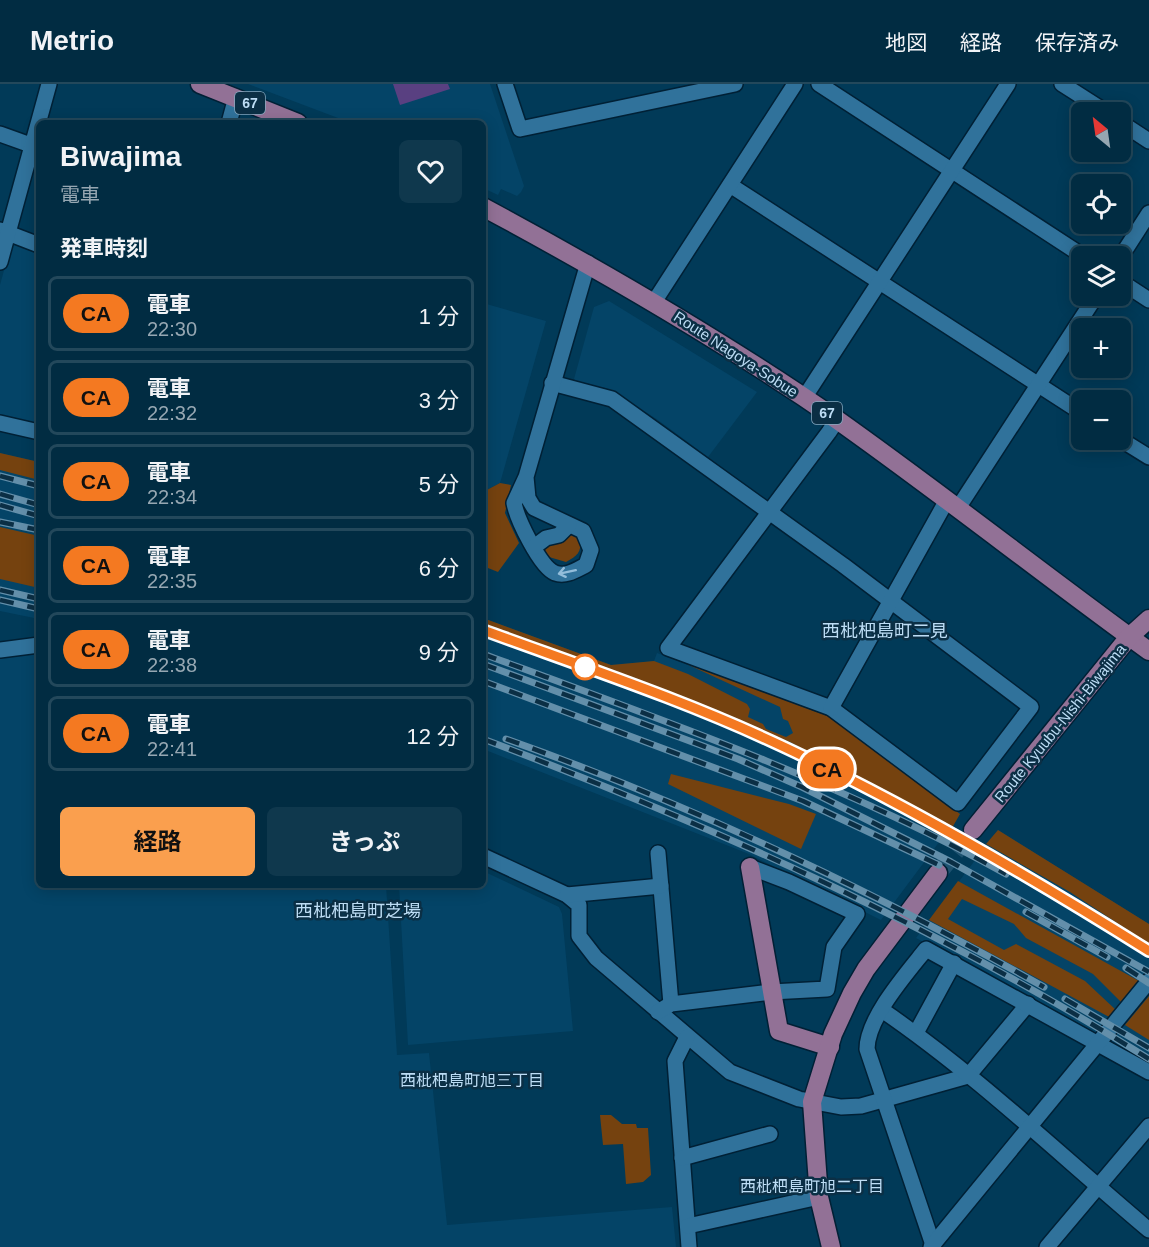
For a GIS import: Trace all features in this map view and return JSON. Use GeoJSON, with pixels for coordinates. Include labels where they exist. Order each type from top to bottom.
{"type":"FeatureCollection","features":[{"type":"Feature","properties":{"kind":"main road","name":"67"},"geometry":{"type":"LineString","coordinates":[[200,84],[291,120]]}},
{"type":"Feature","properties":{"kind":"main road","name":"Route Nagoya-Sobue"},"geometry":{"type":"LineString","coordinates":[[486,209],[588,263],[654,302],[837,420],[1149,651]]}},
{"type":"Feature","properties":{"kind":"main road","name":"Route Kyuubu-Nishi-Biwajima"},"geometry":{"type":"LineString","coordinates":[[973,830],[1129,637],[1149,618]]}},
{"type":"Feature","properties":{"kind":"main road"},"geometry":{"type":"LineString","coordinates":[[750,867],[779,1031],[830,1047]]}},
{"type":"Feature","properties":{"kind":"main road"},"geometry":{"type":"LineString","coordinates":[[831,1247],[819,1197],[812,1102],[830,1047],[852,993],[866,969],[938,873]]}},
{"type":"Feature","properties":{"kind":"street"},"geometry":{"type":"LineString","coordinates":[[41,120],[49,84]]}},
{"type":"Feature","properties":{"kind":"street"},"geometry":{"type":"LineString","coordinates":[[505,84],[520,129],[735,84]]}},
{"type":"Feature","properties":{"kind":"street"},"geometry":{"type":"LineString","coordinates":[[654,302],[795,84]]}},
{"type":"Feature","properties":{"kind":"street"},"geometry":{"type":"LineString","coordinates":[[819,84],[1071,248]]}},
{"type":"Feature","properties":{"kind":"street"},"geometry":{"type":"LineString","coordinates":[[804,398],[1008,84]]}},
{"type":"Feature","properties":{"kind":"street"},"geometry":{"type":"LineString","coordinates":[[1062,84],[1090,102]]}},
{"type":"Feature","properties":{"kind":"street"},"geometry":{"type":"LineString","coordinates":[[230,120],[236,97]]}},
{"type":"Feature","properties":{"kind":"street"},"geometry":{"type":"LineString","coordinates":[[1131,129],[1149,141]]}},
{"type":"Feature","properties":{"kind":"street"},"geometry":{"type":"LineString","coordinates":[[0,134],[35,147],[4,232],[0,262]]}},
{"type":"Feature","properties":{"kind":"street"},"geometry":{"type":"LineString","coordinates":[[730,185],[1071,406]]}},
{"type":"Feature","properties":{"kind":"street"},"geometry":{"type":"LineString","coordinates":[[1128,246],[1149,213]]}},
{"type":"Feature","properties":{"kind":"street"},"geometry":{"type":"LineString","coordinates":[[4,232],[36,244]]}},
{"type":"Feature","properties":{"kind":"street"},"geometry":{"type":"LineString","coordinates":[[526,477],[528,498],[534,507],[583,531],[589,540],[591,550],[586,565],[567,574],[556,574],[548,569],[534,548],[514,503],[526,477],[588,263]]}},
{"type":"Feature","properties":{"kind":"street"},"geometry":{"type":"LineString","coordinates":[[1131,288],[1149,300]]}},
{"type":"Feature","properties":{"kind":"street"},"geometry":{"type":"LineString","coordinates":[[831,708],[892,602],[953,504],[1038,385],[1089,306]]}},
{"type":"Feature","properties":{"kind":"street"},"geometry":{"type":"LineString","coordinates":[[552,383],[612,399],[769,513],[892,602],[1031,707],[958,803],[831,708],[668,648],[769,513],[837,420]]}},
{"type":"Feature","properties":{"kind":"street"},"geometry":{"type":"LineString","coordinates":[[0,423],[36,431]]}},
{"type":"Feature","properties":{"kind":"street"},"geometry":{"type":"LineString","coordinates":[[1131,446],[1149,457]]}},
{"type":"Feature","properties":{"kind":"street"},"geometry":{"type":"LineString","coordinates":[[534,548],[546,538],[559,535],[569,525]]}},
{"type":"Feature","properties":{"kind":"street"},"geometry":{"type":"LineString","coordinates":[[0,650],[36,645]]}},
{"type":"Feature","properties":{"kind":"street"},"geometry":{"type":"LineString","coordinates":[[658,853],[664,1008]]}},
{"type":"Feature","properties":{"kind":"street"},"geometry":{"type":"LineString","coordinates":[[486,857],[567,895],[579,905],[579,936],[596,958],[664,1008],[687,1037],[730,1072],[770,1089],[812,1102],[841,1107],[884,1101],[968,1076],[1028,1004]]}},
{"type":"Feature","properties":{"kind":"street"},"geometry":{"type":"LineString","coordinates":[[664,1008],[771,992],[827,989],[834,947],[857,914],[789,882],[750,867]]}},
{"type":"Feature","properties":{"kind":"street"},"geometry":{"type":"LineString","coordinates":[[567,895],[661,886]]}},
{"type":"Feature","properties":{"kind":"street"},"geometry":{"type":"LineString","coordinates":[[932,1246],[867,1049],[867,1038],[882,1010],[926,949],[1149,1072]]}},
{"type":"Feature","properties":{"kind":"street"},"geometry":{"type":"LineString","coordinates":[[916,1033],[954,963]]}},
{"type":"Feature","properties":{"kind":"street"},"geometry":{"type":"LineString","coordinates":[[932,1246],[1149,981]]}},
{"type":"Feature","properties":{"kind":"street"},"geometry":{"type":"LineString","coordinates":[[882,1010],[916,1033],[1149,1230]]}},
{"type":"Feature","properties":{"kind":"street"},"geometry":{"type":"LineString","coordinates":[[687,1037],[675,1061],[689,1247]]}},
{"type":"Feature","properties":{"kind":"street"},"geometry":{"type":"LineString","coordinates":[[1047,1247],[1149,1126]]}},
{"type":"Feature","properties":{"kind":"street"},"geometry":{"type":"LineString","coordinates":[[682,1158],[770,1134]]}},
{"type":"Feature","properties":{"kind":"street"},"geometry":{"type":"LineString","coordinates":[[688,1226],[819,1197]]}},
{"type":"Feature","properties":{"kind":"shaded area"},"geometry":{"type":"Polygon","coordinates":[[[248,84],[490,84],[524,186],[517,196],[501,189],[498,195],[486,189],[486,120],[343,120],[248,84]]]}},
{"type":"Feature","properties":{"kind":"shaded area"},"geometry":{"type":"Polygon","coordinates":[[[393,84],[448,84],[450,89],[400,105],[393,84]]]}},
{"type":"Feature","properties":{"kind":"shaded area"},"geometry":{"type":"Polygon","coordinates":[[[16,242],[36,250],[36,425],[0,417],[0,285],[11,245],[16,242]]]}},
{"type":"Feature","properties":{"kind":"shaded area"},"geometry":{"type":"Polygon","coordinates":[[[609,301],[757,392],[708,457],[627,400],[578,383],[574,379],[594,307],[609,301]]]}},
{"type":"Feature","properties":{"kind":"shaded area"},"geometry":{"type":"Polygon","coordinates":[[[486,304],[546,321],[500,483],[486,490],[486,304]]]}},
{"type":"Feature","properties":{"kind":"shaded area"},"geometry":{"type":"Polygon","coordinates":[[[0,453],[36,461],[36,618],[0,611],[0,453]]]}},
{"type":"Feature","properties":{"kind":"shaded area"},"geometry":{"type":"Polygon","coordinates":[[[0,453],[36,461],[36,479],[0,470],[0,453]]]}},
{"type":"Feature","properties":{"kind":"shaded area"},"geometry":{"type":"Polygon","coordinates":[[[500,483],[511,485],[505,513],[519,543],[498,572],[486,567],[486,490],[500,483]]]}},
{"type":"Feature","properties":{"kind":"shaded area"},"geometry":{"type":"Polygon","coordinates":[[[0,527],[36,535],[36,587],[0,579],[0,527]]]}},
{"type":"Feature","properties":{"kind":"shaded area"},"geometry":{"type":"Polygon","coordinates":[[[568,530],[580,539],[578,553],[566,562],[549,557],[542,545],[568,530]]]}},
{"type":"Feature","properties":{"kind":"shaded area"},"geometry":{"type":"Polygon","coordinates":[[[486,619],[611,665],[654,661],[657,653],[833,718],[960,814],[881,920],[749,854],[486,750],[486,619]]]}},
{"type":"Feature","properties":{"kind":"shaded area"},"geometry":{"type":"Polygon","coordinates":[[[486,619],[611,665],[654,661],[688,674],[747,704],[750,709],[748,717],[763,724],[766,729],[786,737],[793,733],[788,721],[783,719],[780,707],[680,661],[833,718],[960,814],[952,828],[790,742],[486,626],[486,619]]]}},
{"type":"Feature","properties":{"kind":"shaded area"},"geometry":{"type":"Polygon","coordinates":[[[36,653],[36,888],[386,888],[397,1055],[429,1053],[447,1225],[672,1207],[676,1247],[0,1247],[0,658],[36,653]]]}},
{"type":"Feature","properties":{"kind":"shaded area"},"geometry":{"type":"Polygon","coordinates":[[[671,774],[789,804],[816,814],[801,849],[668,784],[671,774]]]}},
{"type":"Feature","properties":{"kind":"shaded area"},"geometry":{"type":"Polygon","coordinates":[[[998,830],[1149,924],[1149,967],[1096,1034],[916,938],[998,830]]]}},
{"type":"Feature","properties":{"kind":"shaded area"},"geometry":{"type":"Polygon","coordinates":[[[998,830],[1149,924],[1149,944],[1070,892],[986,844],[998,830]]]}},
{"type":"Feature","properties":{"kind":"shaded area"},"geometry":{"type":"Polygon","coordinates":[[[486,872],[559,907],[562,914],[573,1031],[408,1045],[399,888],[486,888],[486,872]]]}},
{"type":"Feature","properties":{"kind":"shaded area"},"geometry":{"type":"Polygon","coordinates":[[[958,881],[1139,981],[1122,1003],[1093,974],[1026,938],[1014,924],[962,899],[948,919],[1004,950],[1016,944],[1085,981],[1117,1011],[1111,1018],[929,920],[958,881]]]}},
{"type":"Feature","properties":{"kind":"shaded area"},"geometry":{"type":"Polygon","coordinates":[[[1149,996],[1149,1065],[1110,1042],[1149,996]]]}},
{"type":"Feature","properties":{"kind":"shaded area"},"geometry":{"type":"Polygon","coordinates":[[[1149,996],[1149,1040],[1125,1025],[1149,996]]]}},
{"type":"Feature","properties":{"kind":"shaded area"},"geometry":{"type":"Polygon","coordinates":[[[600,1115],[611,1115],[622,1124],[636,1124],[637,1128],[648,1128],[651,1175],[643,1182],[626,1184],[623,1144],[603,1145],[600,1115]]]}},
{"type":"Feature","properties":{"kind":"tunnel"},"geometry":{"type":"LineString","coordinates":[[938,873],[973,830]]}},
{"type":"Feature","properties":{"kind":"railway"},"geometry":{"type":"LineString","coordinates":[[0,476],[36,485]]}},
{"type":"Feature","properties":{"kind":"railway"},"geometry":{"type":"LineString","coordinates":[[0,494],[36,504]]}},
{"type":"Feature","properties":{"kind":"railway"},"geometry":{"type":"LineString","coordinates":[[0,505],[36,515]]}},
{"type":"Feature","properties":{"kind":"railway"},"geometry":{"type":"LineString","coordinates":[[0,522],[36,529]]}},
{"type":"Feature","properties":{"kind":"railway"},"geometry":{"type":"LineString","coordinates":[[0,590],[36,598]]}},
{"type":"Feature","properties":{"kind":"railway"},"geometry":{"type":"LineString","coordinates":[[0,600],[36,608]]}},
{"type":"Feature","properties":{"kind":"railway"},"geometry":{"type":"LineString","coordinates":[[486,631],[673,700],[784,747],[878,793],[969,843],[1149,951]]}},
{"type":"Feature","properties":{"kind":"railway"},"geometry":{"type":"LineString","coordinates":[[486,655],[683,728],[815,781],[943,841],[1006,874]]}},
{"type":"Feature","properties":{"kind":"railway"},"geometry":{"type":"LineString","coordinates":[[486,665],[738,759],[802,787],[951,862],[1149,972]]}},
{"type":"Feature","properties":{"kind":"railway"},"geometry":{"type":"LineString","coordinates":[[486,682],[803,801],[939,865]]}},
{"type":"Feature","properties":{"kind":"railway"},"geometry":{"type":"LineString","coordinates":[[506,739],[645,792],[780,851],[847,883],[1044,987]]}},
{"type":"Feature","properties":{"kind":"railway"},"geometry":{"type":"LineString","coordinates":[[486,740],[655,807],[824,882],[989,966],[1149,1059]]}},
{"type":"Feature","properties":{"kind":"railway"},"geometry":{"type":"LineString","coordinates":[[1026,912],[1107,957]]}},
{"type":"Feature","properties":{"kind":"railway"},"geometry":{"type":"LineString","coordinates":[[1126,968],[1149,983]]}},
{"type":"Feature","properties":{"kind":"railway"},"geometry":{"type":"LineString","coordinates":[[1065,999],[1149,1048]]}},
{"type":"Feature","properties":{"kind":"train","name":"CA"},"geometry":{"type":"LineString","coordinates":[[486,631],[675,701],[786,748],[969,842],[1149,951]]}},
{"type":"Feature","properties":{"kind":"district","name":"西枇杷島町二見"},"geometry":{"type":"Point","coordinates":[885,631]}},
{"type":"Feature","properties":{"kind":"district","name":"西枇杷島町芝場"},"geometry":{"type":"Point","coordinates":[358,911]}},
{"type":"Feature","properties":{"kind":"district","name":"西枇杷島町旭三丁目"},"geometry":{"type":"Point","coordinates":[472,1080]}},
{"type":"Feature","properties":{"kind":"district","name":"西枇杷島町旭二丁目"},"geometry":{"type":"Point","coordinates":[812,1186]}}]}
